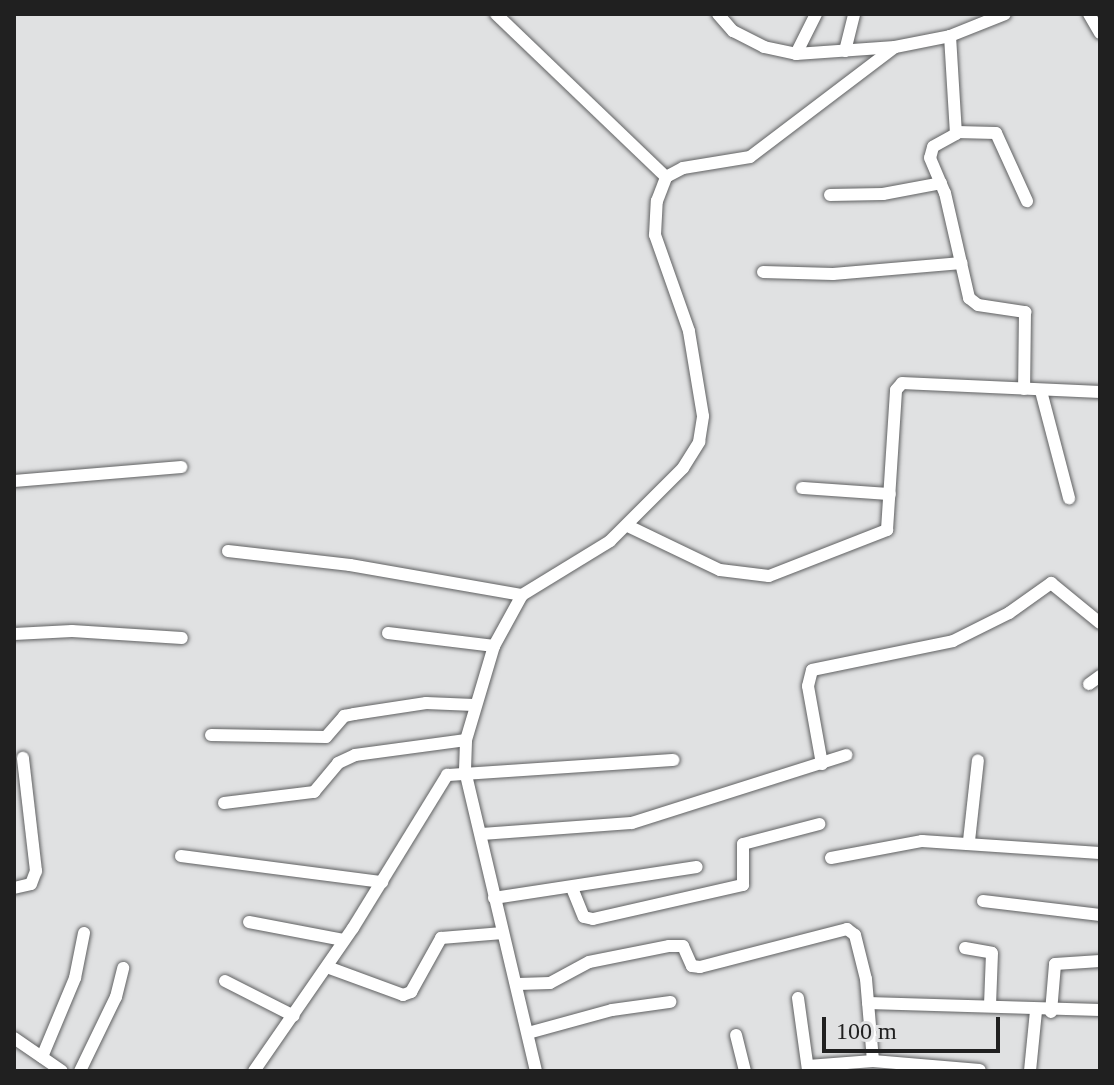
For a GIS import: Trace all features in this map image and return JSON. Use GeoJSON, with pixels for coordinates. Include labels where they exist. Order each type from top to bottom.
{"type":"FeatureCollection","features":[{"type":"Feature","properties":{"kind":"street"},"geometry":{"type":"LineString","coordinates":[[496,14],[666,177]]}},
{"type":"Feature","properties":{"kind":"street"},"geometry":{"type":"LineString","coordinates":[[718,14],[733,31],[764,47],[796,54],[895,47],[950,36],[1005,14]]}},
{"type":"Feature","properties":{"kind":"street"},"geometry":{"type":"LineString","coordinates":[[796,54],[816,14]]}},
{"type":"Feature","properties":{"kind":"street"},"geometry":{"type":"LineString","coordinates":[[845,51],[854,14]]}},
{"type":"Feature","properties":{"kind":"street"},"geometry":{"type":"LineString","coordinates":[[1089,14],[1100,33]]}},
{"type":"Feature","properties":{"kind":"street"},"geometry":{"type":"LineString","coordinates":[[950,36],[956,132]]}},
{"type":"Feature","properties":{"kind":"street"},"geometry":{"type":"LineString","coordinates":[[536,1071],[518,984],[494,898],[465,770],[466,740],[474,705],[494,646],[522,595],[628,526],[683,468],[702,430],[689,331],[655,235],[657,201],[666,177],[683,168],[750,157],[895,47]]}},
{"type":"Feature","properties":{"kind":"street"},"geometry":{"type":"LineString","coordinates":[[1024,389],[1025,312],[973,303],[930,150],[956,132],[996,133],[1027,201]]}},
{"type":"Feature","properties":{"kind":"street"},"geometry":{"type":"LineString","coordinates":[[830,195],[883,194],[941,183]]}},
{"type":"Feature","properties":{"kind":"street"},"geometry":{"type":"LineString","coordinates":[[763,272],[833,274],[962,263]]}},
{"type":"Feature","properties":{"kind":"street"},"geometry":{"type":"LineString","coordinates":[[628,526],[720,570],[755,578],[880,536],[889,525],[898,386],[1100,392]]}},
{"type":"Feature","properties":{"kind":"street"},"geometry":{"type":"LineString","coordinates":[[1041,391],[1069,498]]}},
{"type":"Feature","properties":{"kind":"street"},"geometry":{"type":"LineString","coordinates":[[14,481],[181,467]]}},
{"type":"Feature","properties":{"kind":"street"},"geometry":{"type":"LineString","coordinates":[[802,488],[890,494]]}},
{"type":"Feature","properties":{"kind":"street"},"geometry":{"type":"LineString","coordinates":[[228,551],[350,565],[522,595]]}},
{"type":"Feature","properties":{"kind":"street"},"geometry":{"type":"LineString","coordinates":[[822,764],[808,686],[812,670],[962,638],[1051,583],[1100,623]]}},
{"type":"Feature","properties":{"kind":"street"},"geometry":{"type":"LineString","coordinates":[[14,634],[83,632],[182,638]]}},
{"type":"Feature","properties":{"kind":"street"},"geometry":{"type":"LineString","coordinates":[[388,633],[494,646]]}},
{"type":"Feature","properties":{"kind":"street"},"geometry":{"type":"LineString","coordinates":[[211,735],[326,737],[348,715],[426,703],[474,705]]}},
{"type":"Feature","properties":{"kind":"street"},"geometry":{"type":"LineString","coordinates":[[224,803],[319,791],[338,763],[355,755],[466,740]]}},
{"type":"Feature","properties":{"kind":"street"},"geometry":{"type":"LineString","coordinates":[[481,834],[632,823],[846,755]]}},
{"type":"Feature","properties":{"kind":"street"},"geometry":{"type":"LineString","coordinates":[[14,888],[31,884],[36,871],[23,758]]}},
{"type":"Feature","properties":{"kind":"street"},"geometry":{"type":"LineString","coordinates":[[254,1071],[327,967],[447,775],[465,770],[674,760]]}},
{"type":"Feature","properties":{"kind":"street"},"geometry":{"type":"LineString","coordinates":[[969,841],[978,760]]}},
{"type":"Feature","properties":{"kind":"street"},"geometry":{"type":"LineString","coordinates":[[572,888],[584,917],[593,919],[743,885],[743,844],[819,824]]}},
{"type":"Feature","properties":{"kind":"street"},"geometry":{"type":"LineString","coordinates":[[831,858],[896,842],[969,841],[1100,853]]}},
{"type":"Feature","properties":{"kind":"street"},"geometry":{"type":"LineString","coordinates":[[181,856],[382,882]]}},
{"type":"Feature","properties":{"kind":"street"},"geometry":{"type":"LineString","coordinates":[[494,898],[697,867]]}},
{"type":"Feature","properties":{"kind":"street"},"geometry":{"type":"LineString","coordinates":[[983,901],[1100,915]]}},
{"type":"Feature","properties":{"kind":"street"},"geometry":{"type":"LineString","coordinates":[[249,922],[343,940]]}},
{"type":"Feature","properties":{"kind":"street"},"geometry":{"type":"LineString","coordinates":[[518,984],[550,983],[589,962],[669,946],[683,946],[692,966],[700,967],[847,929],[856,940],[868,1003],[873,1061]]}},
{"type":"Feature","properties":{"kind":"street"},"geometry":{"type":"LineString","coordinates":[[42,1057],[75,978],[84,933]]}},
{"type":"Feature","properties":{"kind":"street"},"geometry":{"type":"LineString","coordinates":[[327,967],[403,995],[411,992],[441,938],[503,933]]}},
{"type":"Feature","properties":{"kind":"street"},"geometry":{"type":"LineString","coordinates":[[965,948],[992,953],[990,1006]]}},
{"type":"Feature","properties":{"kind":"street"},"geometry":{"type":"LineString","coordinates":[[1051,1012],[1055,964],[1100,961]]}},
{"type":"Feature","properties":{"kind":"street"},"geometry":{"type":"LineString","coordinates":[[80,1071],[116,997],[123,968]]}},
{"type":"Feature","properties":{"kind":"street"},"geometry":{"type":"LineString","coordinates":[[225,981],[294,1016]]}},
{"type":"Feature","properties":{"kind":"street"},"geometry":{"type":"LineString","coordinates":[[798,998],[808,1068],[873,1061],[890,1068],[980,1070]]}},
{"type":"Feature","properties":{"kind":"street"},"geometry":{"type":"LineString","coordinates":[[528,1033],[612,1010],[670,1002]]}},
{"type":"Feature","properties":{"kind":"street"},"geometry":{"type":"LineString","coordinates":[[868,1003],[990,1006],[1051,1012],[1100,1010]]}},
{"type":"Feature","properties":{"kind":"street"},"geometry":{"type":"LineString","coordinates":[[1030,1071],[1036,1011]]}},
{"type":"Feature","properties":{"kind":"street"},"geometry":{"type":"LineString","coordinates":[[736,1035],[745,1071]]}},
{"type":"Feature","properties":{"kind":"street"},"geometry":{"type":"LineString","coordinates":[[14,1038],[62,1071]]}}]}
